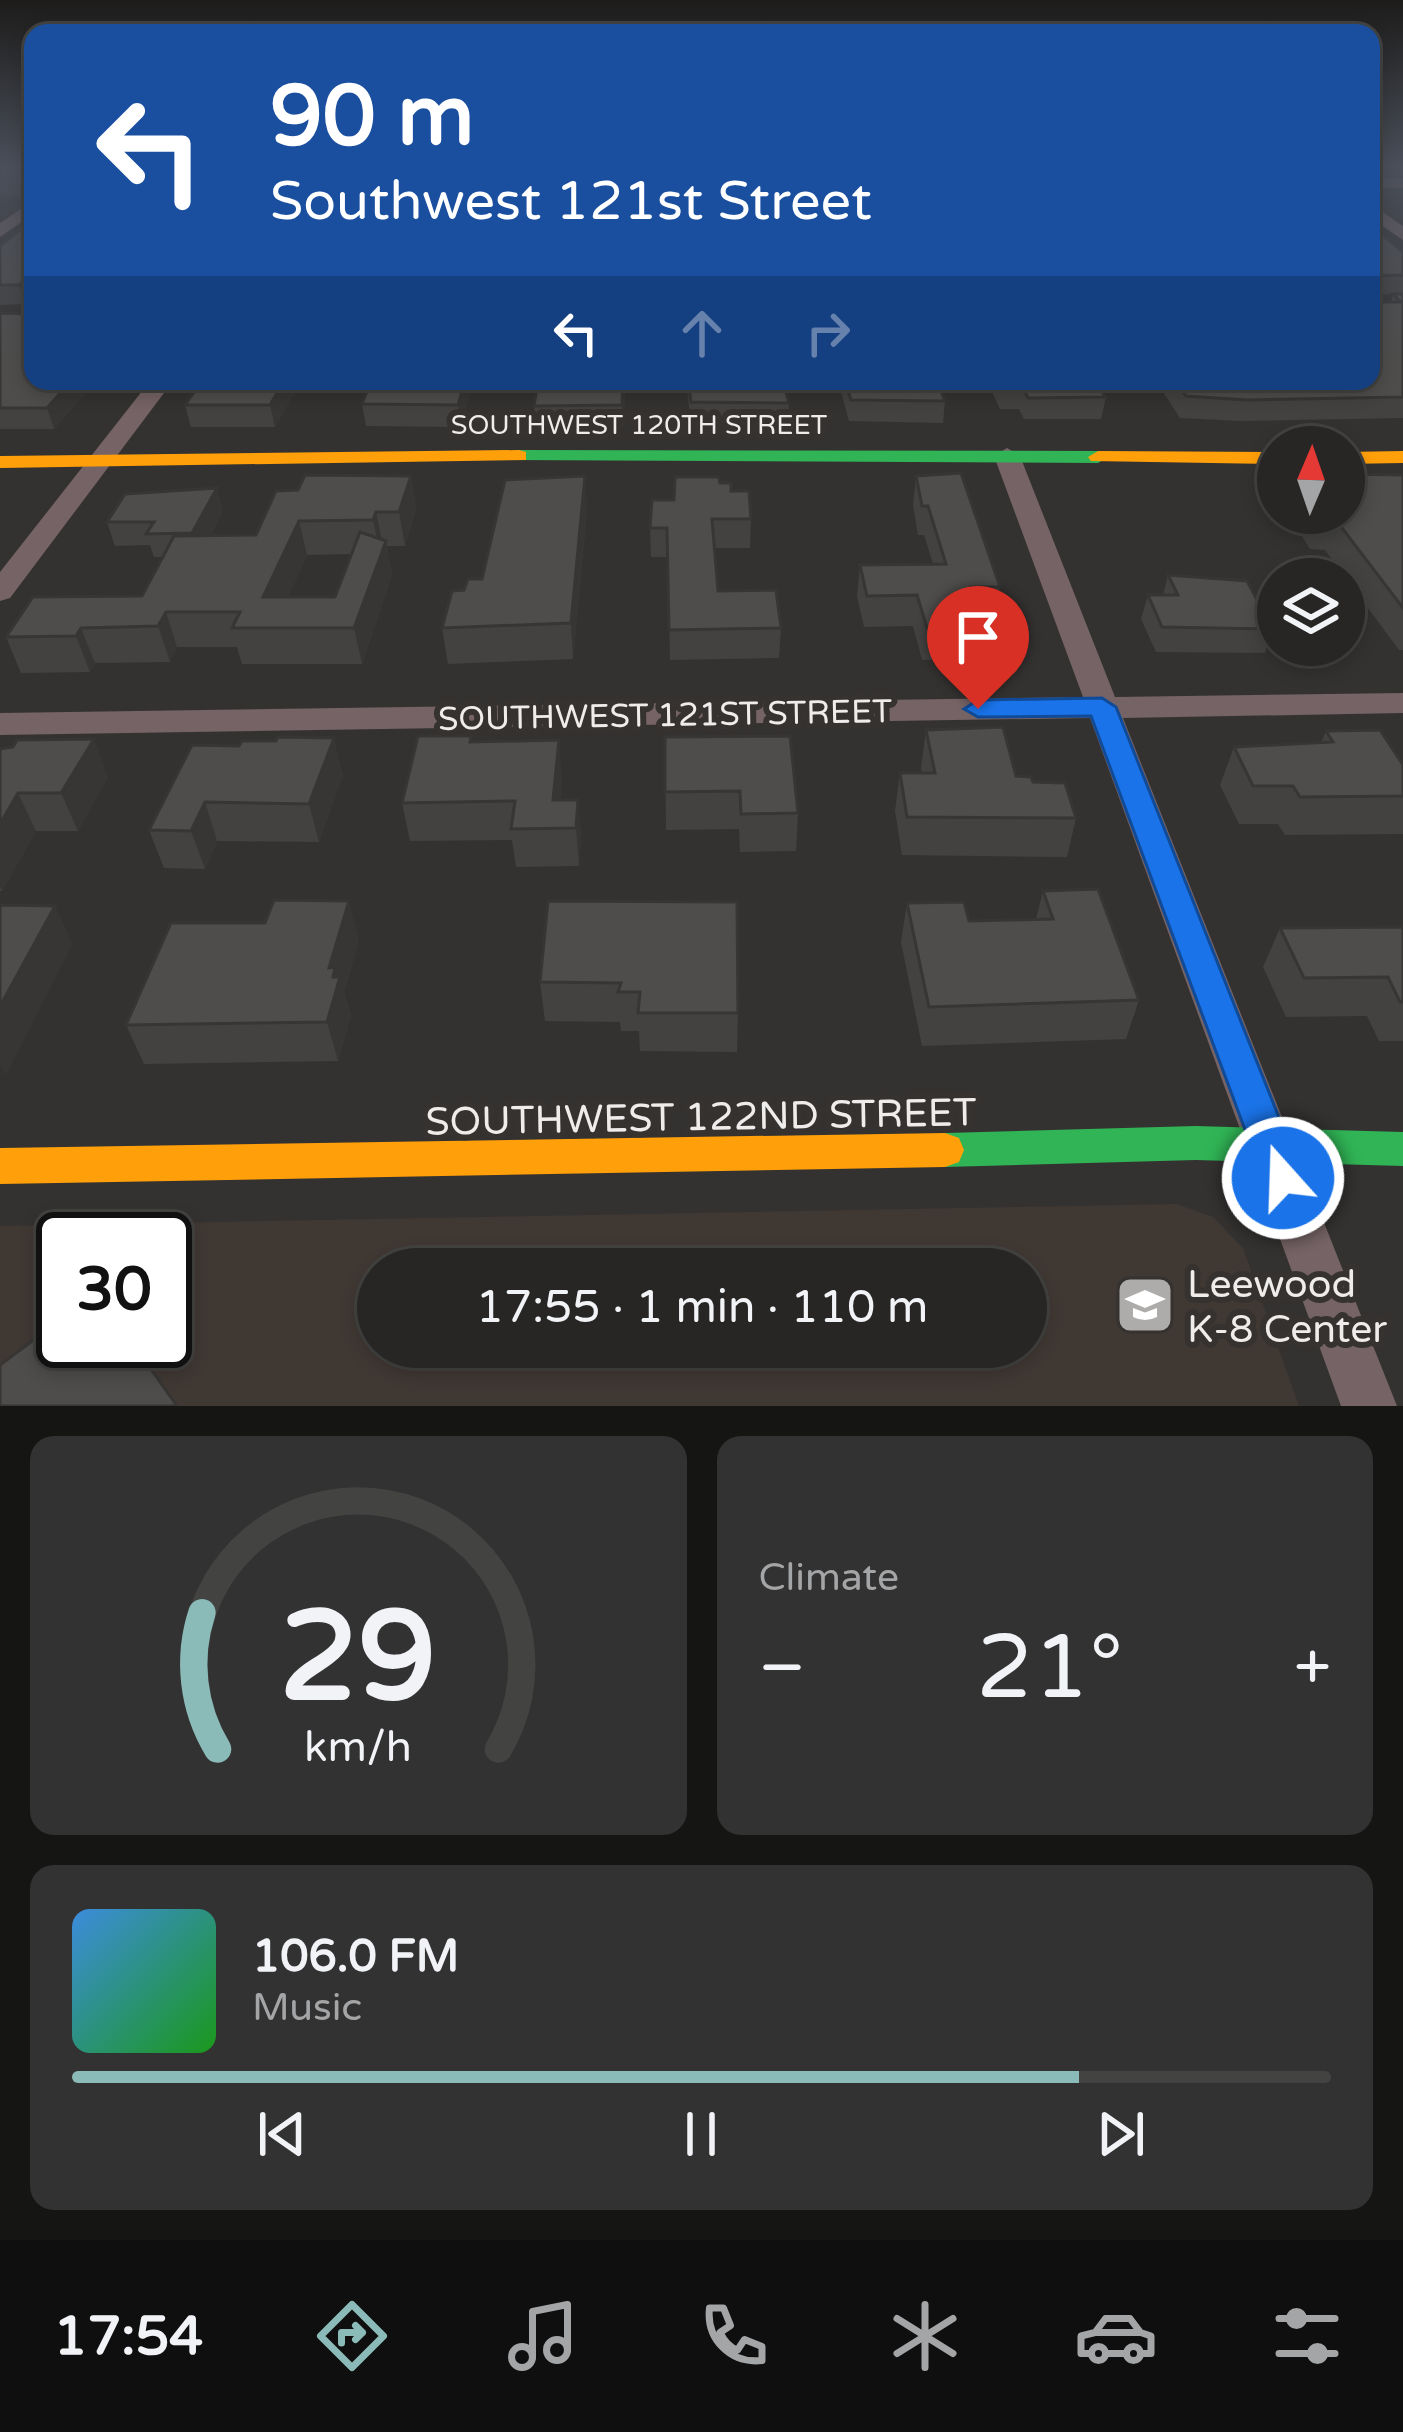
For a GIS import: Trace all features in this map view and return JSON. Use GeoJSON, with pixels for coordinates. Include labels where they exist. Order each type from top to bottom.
{"type":"FeatureCollection","features":[{"type":"Feature","properties":{"kind":"street"},"geometry":{"type":"LineString","coordinates":[[0,592],[155,390]]}},
{"type":"Feature","properties":{"kind":"street","name":"SOUTHWEST 120TH STREET"},"geometry":{"type":"LineString","coordinates":[[0,462],[694,454],[1257,458]]}},
{"type":"Feature","properties":{"kind":"street"},"geometry":{"type":"LineString","coordinates":[[1007,456],[1370,1406]]}},
{"type":"Feature","properties":{"kind":"street"},"geometry":{"type":"LineString","coordinates":[[1365,458],[1403,457]]}},
{"type":"Feature","properties":{"kind":"street","name":"SOUTHWEST 121ST STREET"},"geometry":{"type":"LineString","coordinates":[[0,724],[1403,703]]}},
{"type":"Feature","properties":{"kind":"street","name":"SOUTHWEST 122ND STREET"},"geometry":{"type":"LineString","coordinates":[[0,1166],[680,1159],[1196,1143],[1403,1149]]}},
{"type":"Feature","properties":{"kind":"shaded area","name":"Leewood K-8 Center"},"geometry":{"type":"Polygon","coordinates":[[[1177,1204],[1213,1217],[1243,1248],[1299,1406],[0,1406],[0,1226],[36,1225],[36,1368],[192,1368],[192,1222],[1177,1204]]]}},
{"type":"Feature","properties":{"kind":"building"},"geometry":{"type":"Polygon","coordinates":[[[24,232],[24,280],[19,285],[0,285],[0,246],[24,232]]]}},
{"type":"Feature","properties":{"kind":"building"},"geometry":{"type":"Polygon","coordinates":[[[1380,233],[1403,252],[1403,275],[1380,276],[1380,233]]]}},
{"type":"Feature","properties":{"kind":"building"},"geometry":{"type":"Polygon","coordinates":[[[1393,294],[1403,294],[1403,397],[1247,400],[1186,396],[1182,390],[1380,390],[1380,302],[1401,302],[1393,294]]]}},
{"type":"Feature","properties":{"kind":"building"},"geometry":{"type":"Polygon","coordinates":[[[0,313],[24,314],[24,390],[63,390],[47,408],[0,408],[0,313]]]}},
{"type":"Feature","properties":{"kind":"building"},"geometry":{"type":"Polygon","coordinates":[[[196,390],[279,390],[270,405],[185,405],[196,390]]]}},
{"type":"Feature","properties":{"kind":"building"},"geometry":{"type":"Polygon","coordinates":[[[367,390],[462,390],[458,405],[362,404],[367,390]]]}},
{"type":"Feature","properties":{"kind":"building"},"geometry":{"type":"Polygon","coordinates":[[[537,390],[623,390],[622,405],[534,406],[537,390]]]}},
{"type":"Feature","properties":{"kind":"building"},"geometry":{"type":"Polygon","coordinates":[[[689,390],[785,390],[789,403],[691,402],[689,390]]]}},
{"type":"Feature","properties":{"kind":"building"},"geometry":{"type":"Polygon","coordinates":[[[848,390],[941,390],[945,401],[851,400],[848,390]]]}},
{"type":"Feature","properties":{"kind":"building"},"geometry":{"type":"Polygon","coordinates":[[[1024,390],[1101,390],[1106,397],[1028,398],[1024,390]]]}},
{"type":"Feature","properties":{"kind":"building"},"geometry":{"type":"Polygon","coordinates":[[[961,473],[1000,587],[971,587],[974,593],[966,594],[978,627],[927,628],[917,595],[867,596],[860,565],[946,564],[928,506],[922,506],[916,476],[961,473]]]}},
{"type":"Feature","properties":{"kind":"building"},"geometry":{"type":"Polygon","coordinates":[[[1365,474],[1403,475],[1403,608],[1347,534],[1365,534],[1365,474]]]}},
{"type":"Feature","properties":{"kind":"building"},"geometry":{"type":"Polygon","coordinates":[[[305,475],[411,476],[399,512],[376,512],[373,520],[299,521],[263,597],[335,597],[360,532],[386,541],[354,628],[232,628],[240,612],[166,612],[158,626],[81,628],[76,636],[6,637],[33,597],[142,596],[174,536],[256,535],[276,491],[298,490],[305,475]]]}},
{"type":"Feature","properties":{"kind":"building"},"geometry":{"type":"Polygon","coordinates":[[[585,476],[571,623],[442,628],[452,591],[464,590],[468,579],[482,579],[505,480],[585,476]]]}},
{"type":"Feature","properties":{"kind":"building"},"geometry":{"type":"Polygon","coordinates":[[[675,477],[719,477],[720,483],[731,483],[731,491],[749,491],[751,519],[712,519],[718,591],[776,590],[781,628],[669,630],[667,528],[650,528],[652,500],[674,500],[675,477]]]}},
{"type":"Feature","properties":{"kind":"building"},"geometry":{"type":"Polygon","coordinates":[[[217,488],[192,533],[146,534],[154,522],[107,522],[125,494],[217,488]]]}},
{"type":"Feature","properties":{"kind":"building"},"geometry":{"type":"Polygon","coordinates":[[[1168,575],[1247,581],[1257,599],[1257,629],[1162,627],[1148,595],[1178,595],[1168,575]]]}},
{"type":"Feature","properties":{"kind":"building"},"geometry":{"type":"Polygon","coordinates":[[[1003,727],[1016,776],[1065,783],[1076,818],[907,817],[900,773],[935,773],[926,730],[1003,727]]]}},
{"type":"Feature","properties":{"kind":"building"},"geometry":{"type":"Polygon","coordinates":[[[1380,730],[1403,765],[1403,796],[1300,797],[1293,786],[1253,786],[1234,747],[1333,742],[1326,731],[1380,730]]]}},
{"type":"Feature","properties":{"kind":"building"},"geometry":{"type":"Polygon","coordinates":[[[418,736],[471,736],[470,742],[559,740],[553,800],[578,800],[576,828],[511,829],[515,801],[402,803],[418,736]]]}},
{"type":"Feature","properties":{"kind":"building"},"geometry":{"type":"Polygon","coordinates":[[[790,736],[798,813],[741,814],[740,791],[665,792],[665,737],[790,736]]]}},
{"type":"Feature","properties":{"kind":"building"},"geometry":{"type":"Polygon","coordinates":[[[278,737],[334,738],[309,804],[205,802],[191,831],[149,830],[192,745],[239,746],[242,741],[276,741],[278,737]]]}},
{"type":"Feature","properties":{"kind":"building"},"geometry":{"type":"Polygon","coordinates":[[[94,739],[61,793],[18,793],[0,824],[0,749],[13,747],[17,740],[94,739]]]}},
{"type":"Feature","properties":{"kind":"building"},"geometry":{"type":"Polygon","coordinates":[[[1098,889],[1139,1000],[929,1007],[907,903],[964,902],[969,921],[1053,919],[1043,891],[1098,889]]]}},
{"type":"Feature","properties":{"kind":"building"},"geometry":{"type":"Polygon","coordinates":[[[274,900],[349,901],[329,968],[335,967],[333,977],[340,977],[327,1022],[126,1025],[171,923],[265,923],[274,900]]]}},
{"type":"Feature","properties":{"kind":"building"},"geometry":{"type":"Polygon","coordinates":[[[548,901],[737,902],[738,1013],[638,1013],[640,992],[618,992],[621,983],[540,982],[548,901]]]}},
{"type":"Feature","properties":{"kind":"building"},"geometry":{"type":"Polygon","coordinates":[[[0,905],[55,906],[0,1006],[0,905]]]}},
{"type":"Feature","properties":{"kind":"building"},"geometry":{"type":"Polygon","coordinates":[[[1403,927],[1403,1002],[1388,977],[1304,978],[1280,928],[1403,927]]]}},
{"type":"Feature","properties":{"kind":"building"},"geometry":{"type":"Polygon","coordinates":[[[36,1338],[36,1368],[150,1368],[177,1406],[0,1406],[0,1365],[36,1338]]]}},
{"type":"Feature","properties":{"kind":"traffic: fast"},"geometry":{"type":"LineString","coordinates":[[519,456],[1098,457]]}},
{"type":"Feature","properties":{"kind":"traffic: fast"},"geometry":{"type":"LineString","coordinates":[[945,1150],[1196,1143],[1403,1149]]}},
{"type":"Feature","properties":{"kind":"traffic: slow"},"geometry":{"type":"LineString","coordinates":[[0,462],[519,456]]}},
{"type":"Feature","properties":{"kind":"traffic: slow"},"geometry":{"type":"LineString","coordinates":[[1098,457],[1257,458]]}},
{"type":"Feature","properties":{"kind":"traffic: slow"},"geometry":{"type":"LineString","coordinates":[[1365,458],[1403,457]]}},
{"type":"Feature","properties":{"kind":"traffic: slow"},"geometry":{"type":"LineString","coordinates":[[0,1166],[945,1150]]}},
{"type":"Feature","properties":{"kind":"place","name":"Leewood K-8 Center"},"geometry":{"type":"Point","coordinates":[1145,1305]}},
{"type":"Feature","properties":{"kind":"route"},"geometry":{"type":"LineString","coordinates":[[978,709],[1102,707],[1283,1178]]}}]}
